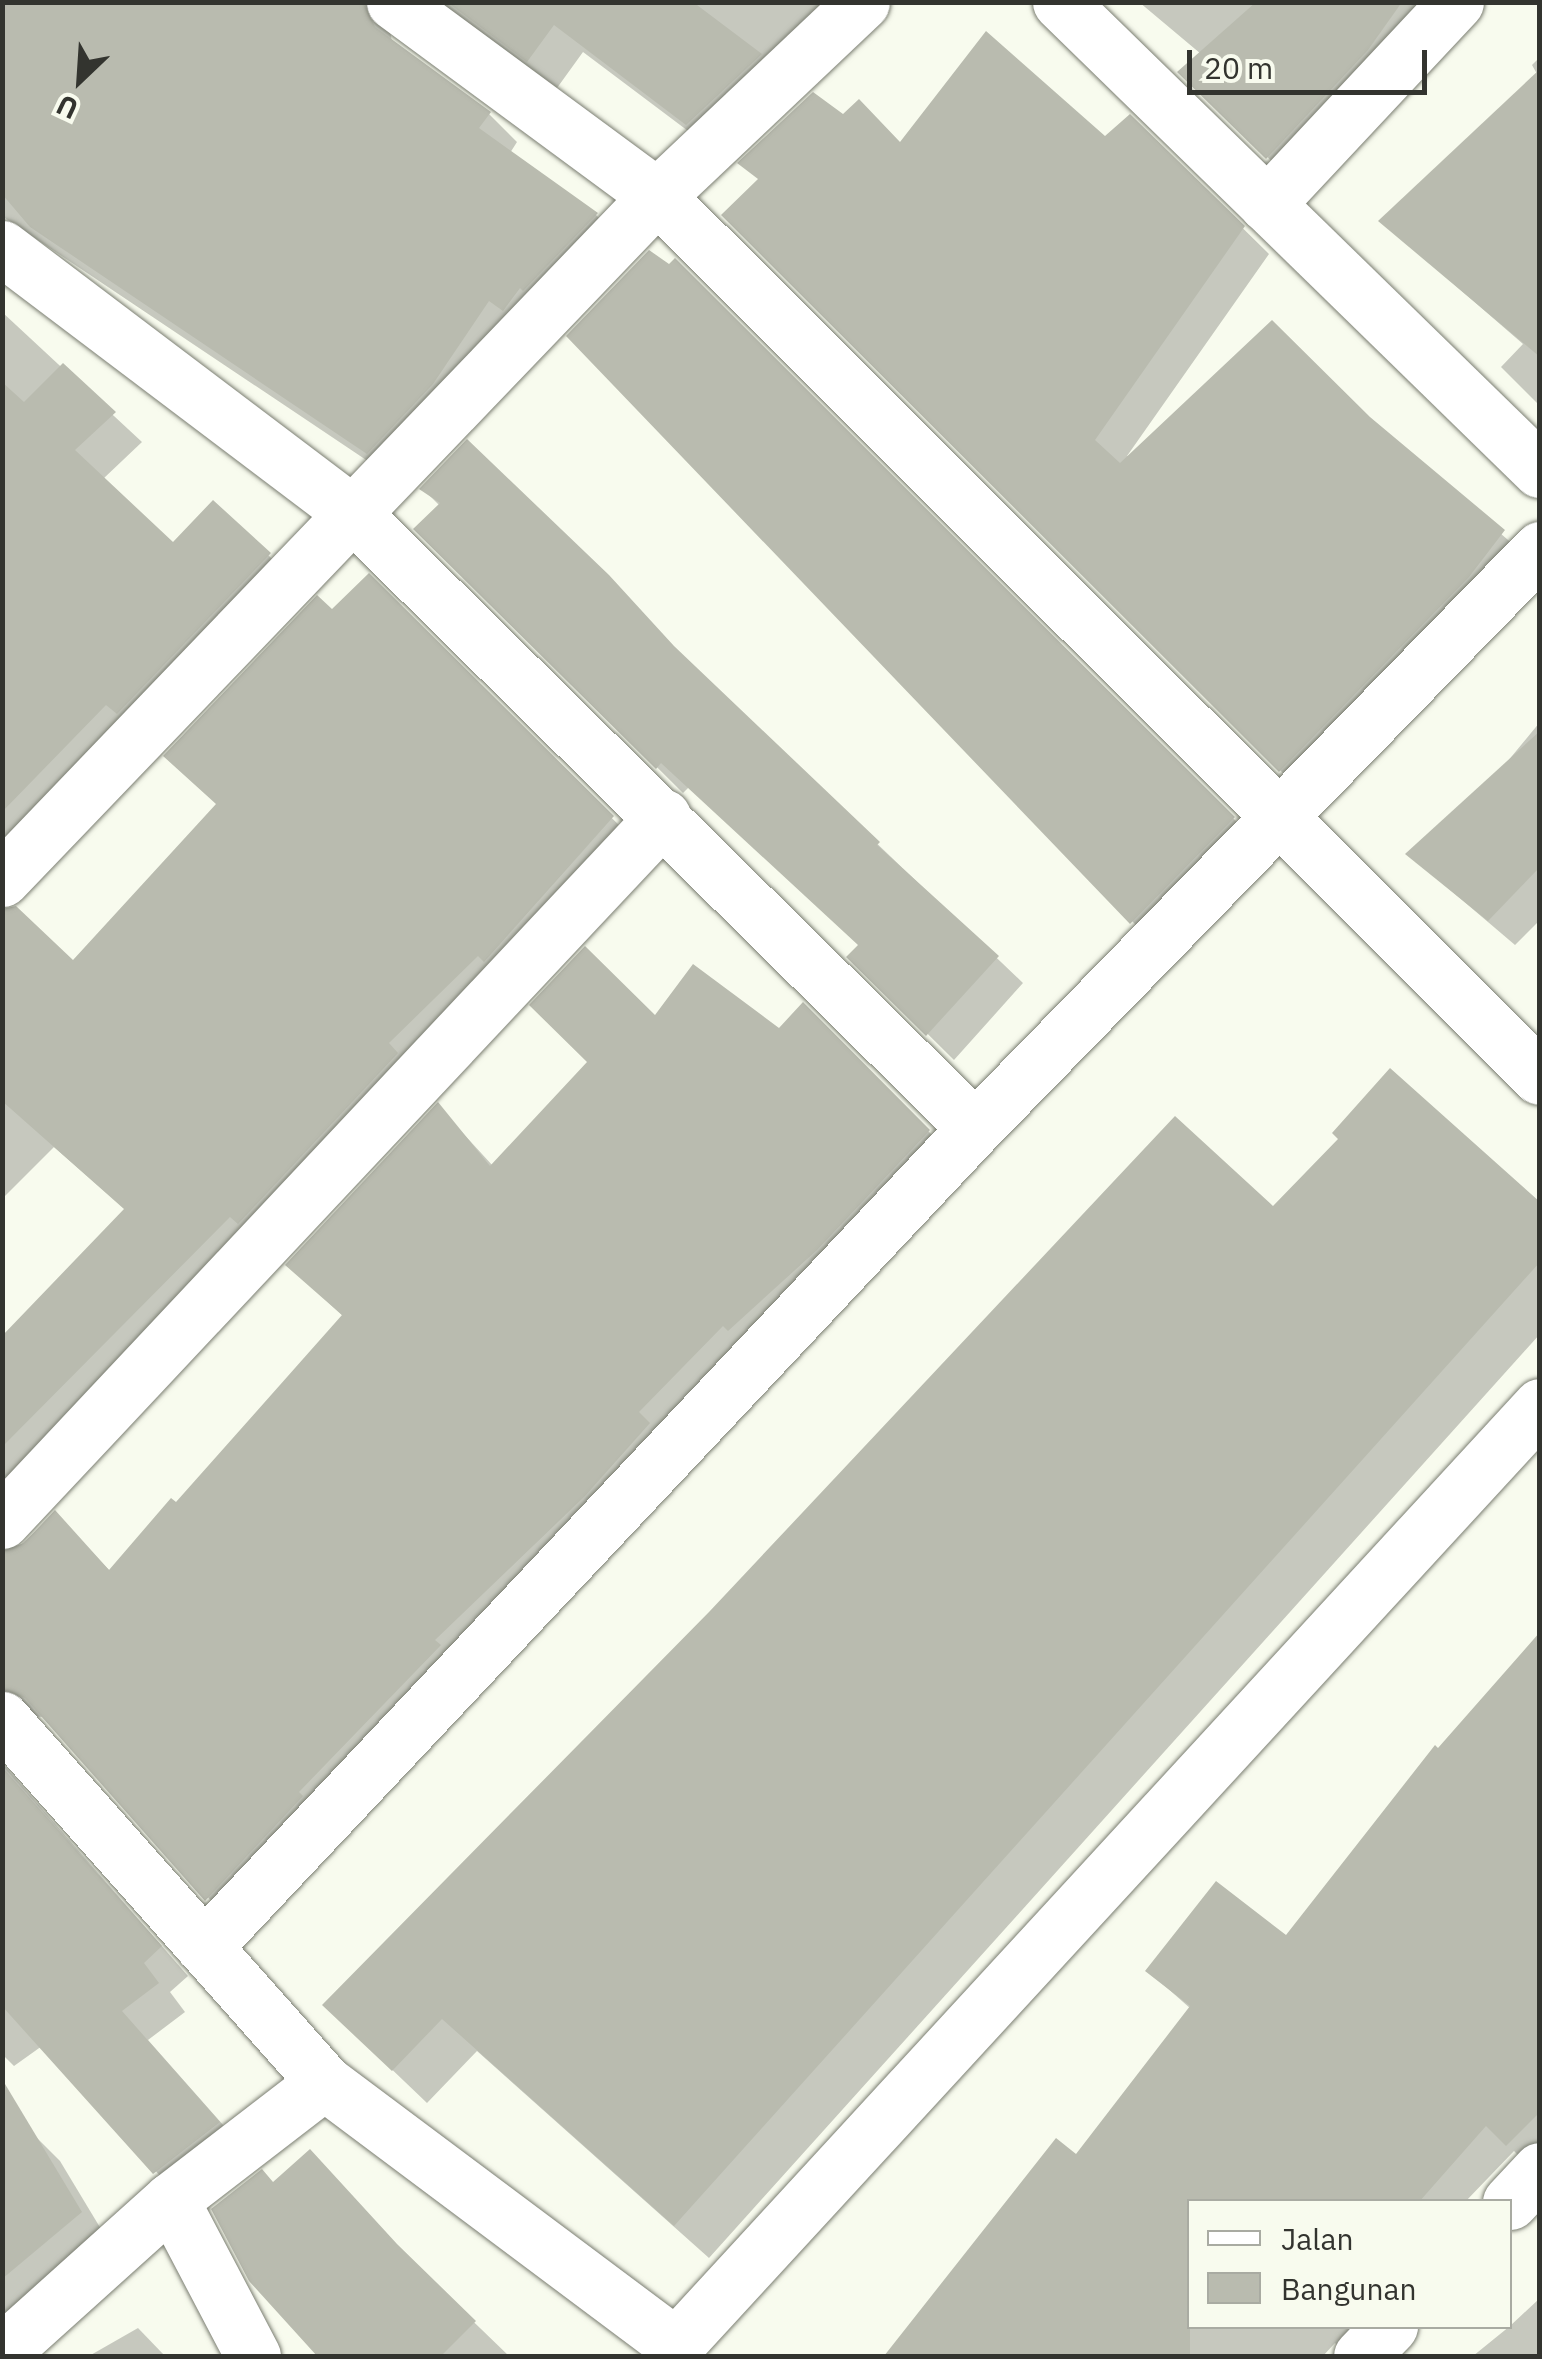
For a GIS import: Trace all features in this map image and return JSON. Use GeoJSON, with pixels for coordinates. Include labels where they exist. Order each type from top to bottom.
{"type":"FeatureCollection","features":[{"type":"Feature","properties":{"kind":"street"},"geometry":{"type":"LineString","coordinates":[[394,2],[657,196],[1540,1077]]}},
{"type":"Feature","properties":{"kind":"street"},"geometry":{"type":"LineString","coordinates":[[2,879],[657,196],[862,2]]}},
{"type":"Feature","properties":{"kind":"street"},"geometry":{"type":"LineString","coordinates":[[1060,2],[1540,470]]}},
{"type":"Feature","properties":{"kind":"street"},"geometry":{"type":"LineString","coordinates":[[1267,204],[1456,2]]}},
{"type":"Feature","properties":{"kind":"street"},"geometry":{"type":"LineString","coordinates":[[12,273],[352,512],[976,1128]]}},
{"type":"Feature","properties":{"kind":"street"},"geometry":{"type":"LineString","coordinates":[[204,1947],[976,1128],[1540,549]]}},
{"type":"Feature","properties":{"kind":"street"},"geometry":{"type":"LineString","coordinates":[[2,1520],[663,817]]}},
{"type":"Feature","properties":{"kind":"street"},"geometry":{"type":"LineString","coordinates":[[2,1719],[324,2082],[682,2351],[1540,1406]]}},
{"type":"Feature","properties":{"kind":"street"},"geometry":{"type":"LineString","coordinates":[[2,2352],[170,2200],[324,2082]]}},
{"type":"Feature","properties":{"kind":"street"},"geometry":{"type":"LineString","coordinates":[[1512,2200],[1540,2170]]}},
{"type":"Feature","properties":{"kind":"street"},"geometry":{"type":"LineString","coordinates":[[170,2200],[253,2356]]}},
{"type":"Feature","properties":{"kind":"street"},"geometry":{"type":"LineString","coordinates":[[1361,2356],[1387,2329]]}},
{"type":"Feature","properties":{"kind":"building"},"geometry":{"type":"Polygon","coordinates":[[[2,2],[363,2],[375,27],[491,112],[479,128],[598,213],[523,291],[520,288],[503,311],[489,301],[433,384],[367,454],[30,227],[2,194],[2,2]]]}},
{"type":"Feature","properties":{"kind":"building"},"geometry":{"type":"Polygon","coordinates":[[[447,2],[693,2],[762,54],[686,125],[554,25],[527,62],[447,2]]]}},
{"type":"Feature","properties":{"kind":"building"},"geometry":{"type":"Polygon","coordinates":[[[1256,2],[1402,2],[1368,50],[1266,159],[1177,72],[1256,2]]]}},
{"type":"Feature","properties":{"kind":"building"},"geometry":{"type":"Polygon","coordinates":[[[986,31],[1105,136],[1130,114],[1245,226],[1095,440],[1120,463],[1272,320],[1370,417],[1505,530],[1469,577],[1279,772],[721,215],[758,179],[737,163],[813,92],[843,114],[859,99],[900,142],[986,31]]]}},
{"type":"Feature","properties":{"kind":"building"},"geometry":{"type":"Polygon","coordinates":[[[1540,69],[1540,357],[1378,221],[1540,69]]]}},
{"type":"Feature","properties":{"kind":"building"},"geometry":{"type":"Polygon","coordinates":[[[649,250],[669,264],[675,258],[1235,817],[1130,924],[566,336],[649,250]]]}},
{"type":"Feature","properties":{"kind":"building"},"geometry":{"type":"Polygon","coordinates":[[[63,363],[116,412],[75,450],[173,542],[213,500],[271,553],[117,714],[106,705],[2,812],[2,382],[24,402],[63,363]]]}},
{"type":"Feature","properties":{"kind":"building"},"geometry":{"type":"Polygon","coordinates":[[[467,439],[609,575],[674,646],[880,842],[877,845],[999,956],[926,1036],[846,957],[858,945],[661,763],[656,769],[413,529],[440,503],[419,489],[467,439]]]}},
{"type":"Feature","properties":{"kind":"building"},"geometry":{"type":"Polygon","coordinates":[[[369,573],[614,816],[484,962],[478,956],[389,1043],[398,1053],[238,1224],[230,1217],[2,1447],[2,1336],[124,1209],[2,1101],[2,909],[16,906],[73,960],[216,804],[163,756],[317,595],[332,609],[369,573]]]}},
{"type":"Feature","properties":{"kind":"building"},"geometry":{"type":"Polygon","coordinates":[[[1540,731],[1540,867],[1488,921],[1405,854],[1540,731]]]}},
{"type":"Feature","properties":{"kind":"building"},"geometry":{"type":"Polygon","coordinates":[[[585,946],[655,1015],[693,964],[779,1028],[803,1002],[930,1130],[817,1250],[728,1331],[723,1326],[639,1412],[650,1423],[585,1496],[435,1640],[441,1645],[299,1792],[303,1796],[205,1901],[25,1698],[2,1689],[2,1551],[24,1543],[55,1510],[109,1570],[171,1498],[176,1502],[342,1315],[285,1265],[438,1102],[490,1166],[587,1062],[529,1005],[585,946]]]}},
{"type":"Feature","properties":{"kind":"building"},"geometry":{"type":"Polygon","coordinates":[[[1390,1068],[1540,1202],[1540,1262],[674,2226],[442,2019],[392,2071],[322,2005],[709,1612],[1175,1116],[1273,1206],[1338,1139],[1332,1133],[1390,1068]]]}},
{"type":"Feature","properties":{"kind":"building"},"geometry":{"type":"Polygon","coordinates":[[[1540,1632],[1540,2112],[1506,2146],[1486,2126],[1422,2199],[1187,2199],[1190,2356],[884,2356],[1056,2138],[1076,2154],[1190,2006],[1145,1971],[1216,1881],[1286,1935],[1435,1745],[1438,1748],[1540,1632]]]}},
{"type":"Feature","properties":{"kind":"building"},"geometry":{"type":"Polygon","coordinates":[[[2,1767],[162,1946],[144,1963],[159,1983],[122,2011],[220,2122],[153,2174],[2,2006],[2,1767]]]}},
{"type":"Feature","properties":{"kind":"building"},"geometry":{"type":"Polygon","coordinates":[[[2,2079],[82,2212],[2,2279],[2,2079]]]}},
{"type":"Feature","properties":{"kind":"building"},"geometry":{"type":"Polygon","coordinates":[[[310,2149],[397,2244],[476,2321],[441,2356],[317,2356],[249,2281],[211,2209],[262,2169],[273,2182],[310,2149]]]}}]}
